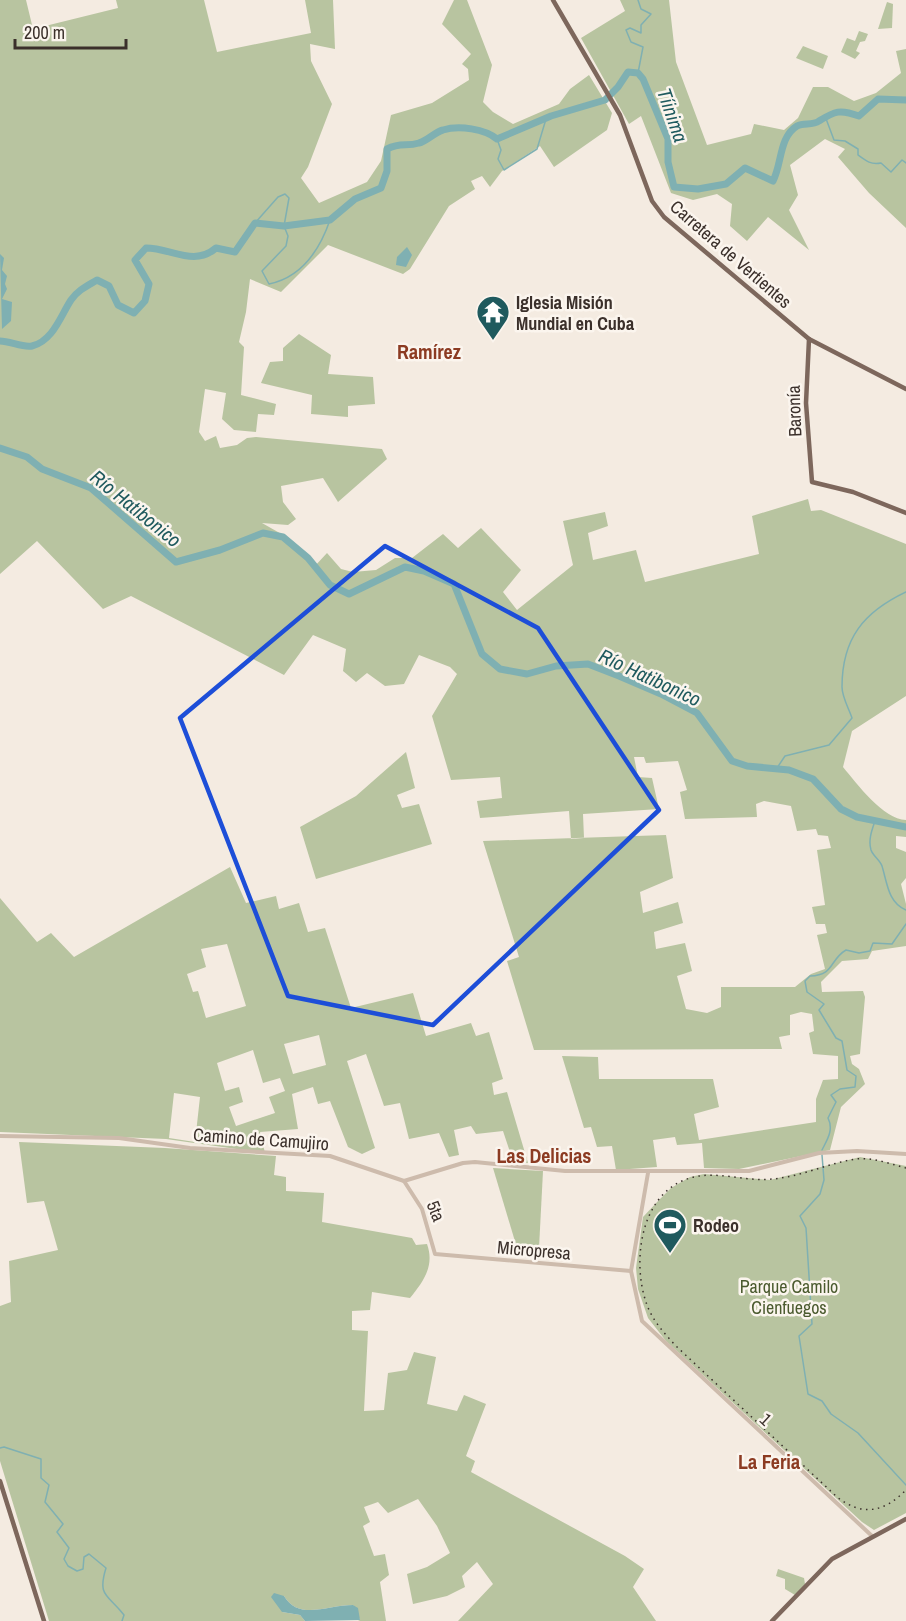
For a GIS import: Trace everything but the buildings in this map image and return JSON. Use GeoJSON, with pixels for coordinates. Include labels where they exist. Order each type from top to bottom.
{"type":"FeatureCollection","features":[{"type":"Feature","properties":{"kind":"main road","name":"Carretera de Vertientes"},"geometry":{"type":"LineString","coordinates":[[553,0],[614,103],[627,129],[652,201],[664,217],[809,339],[906,389]]}},
{"type":"Feature","properties":{"kind":"main road","name":"Baronía"},"geometry":{"type":"LineString","coordinates":[[809,339],[806,403],[812,482],[853,492],[906,513]]}},
{"type":"Feature","properties":{"kind":"main road"},"geometry":{"type":"LineString","coordinates":[[0,1481],[44,1621]]}},
{"type":"Feature","properties":{"kind":"main road"},"geometry":{"type":"LineString","coordinates":[[772,1621],[827,1563],[906,1518]]}},
{"type":"Feature","properties":{"kind":"street","name":"Camino de Camujiro"},"geometry":{"type":"LineString","coordinates":[[0,1136],[119,1138],[190,1148],[330,1156],[404,1181]]}},
{"type":"Feature","properties":{"kind":"street"},"geometry":{"type":"LineString","coordinates":[[404,1181],[463,1163],[475,1162],[565,1171],[648,1173],[677,1170],[749,1171],[819,1153],[857,1151],[906,1154]]}},
{"type":"Feature","properties":{"kind":"street"},"geometry":{"type":"LineString","coordinates":[[631,1271],[648,1173]]}},
{"type":"Feature","properties":{"kind":"street","name":"5ta"},"geometry":{"type":"LineString","coordinates":[[404,1181],[422,1209],[435,1254]]}},
{"type":"Feature","properties":{"kind":"street","name":"Micropresa"},"geometry":{"type":"LineString","coordinates":[[435,1254],[631,1271]]}},
{"type":"Feature","properties":{"kind":"street","name":"1"},"geometry":{"type":"LineString","coordinates":[[631,1271],[642,1321],[872,1536]]}},
{"type":"Feature","properties":{"kind":"highlighted area"},"geometry":{"type":"Polygon","coordinates":[[[385,546],[538,628],[659,810],[433,1025],[288,996],[180,718],[385,546]]]}},
{"type":"Feature","properties":{"kind":"green space"},"geometry":{"type":"Polygon","coordinates":[[[0,0],[26,0],[33,29],[118,8],[116,0],[204,0],[217,52],[311,33],[305,0],[333,0],[335,49],[310,44],[311,61],[332,104],[308,167],[301,178],[319,203],[367,182],[381,161],[391,115],[432,103],[469,80],[468,69],[462,64],[471,54],[442,24],[454,0],[467,0],[492,65],[483,102],[493,112],[513,124],[559,104],[570,89],[589,75],[612,113],[607,130],[554,167],[540,146],[502,171],[490,187],[482,176],[471,181],[475,189],[449,206],[410,269],[403,274],[328,245],[281,292],[250,279],[239,342],[244,347],[241,395],[276,404],[274,415],[258,414],[256,432],[234,430],[222,419],[226,393],[205,389],[199,432],[205,441],[216,436],[220,448],[237,445],[247,438],[256,437],[382,449],[387,459],[338,502],[323,478],[281,486],[283,502],[296,519],[288,525],[262,523],[285,536],[314,567],[327,553],[341,569],[353,572],[376,570],[395,558],[412,558],[443,534],[458,548],[481,528],[521,570],[503,592],[517,610],[573,565],[563,521],[605,512],[608,526],[588,533],[593,560],[636,550],[645,582],[759,554],[752,516],[808,499],[811,511],[821,510],[906,544],[906,696],[852,731],[843,767],[863,791],[888,814],[906,820],[906,837],[896,836],[896,848],[906,852],[906,878],[901,884],[906,904],[906,946],[872,951],[868,959],[842,961],[821,982],[822,992],[863,991],[865,997],[860,1054],[850,1056],[852,1064],[859,1069],[865,1084],[841,1107],[830,1150],[739,1169],[704,1168],[702,1143],[677,1145],[675,1137],[653,1140],[657,1167],[616,1170],[612,1146],[597,1147],[591,1127],[584,1128],[562,1056],[598,1057],[599,1079],[713,1079],[719,1107],[694,1114],[699,1140],[816,1122],[816,1099],[823,1080],[838,1079],[838,1056],[813,1054],[809,1033],[814,1031],[812,1014],[801,1012],[790,1015],[790,1035],[779,1037],[782,1049],[534,1050],[507,961],[519,957],[483,841],[571,838],[569,811],[480,818],[477,801],[502,798],[500,777],[451,780],[432,716],[457,674],[450,667],[419,655],[404,684],[385,686],[367,673],[356,682],[343,671],[346,649],[313,635],[284,675],[131,596],[103,609],[37,541],[0,574],[0,0]],[[634,757],[638,777],[652,778],[659,809],[583,814],[584,838],[666,835],[673,878],[640,892],[643,913],[678,902],[683,923],[654,932],[656,949],[685,943],[692,971],[677,976],[686,1009],[707,1013],[721,1007],[721,987],[795,987],[811,974],[825,969],[817,935],[827,933],[825,924],[816,924],[812,907],[825,905],[817,850],[831,848],[828,836],[818,835],[816,829],[797,831],[791,806],[764,801],[756,804],[757,817],[685,819],[680,792],[687,790],[678,761],[646,763],[644,757],[634,757]]]}},
{"type":"Feature","properties":{"kind":"green space"},"geometry":{"type":"Polygon","coordinates":[[[620,0],[669,0],[676,62],[707,145],[751,134],[754,124],[784,130],[798,118],[813,87],[828,87],[854,101],[876,93],[901,73],[896,51],[906,49],[906,228],[869,193],[838,157],[845,149],[825,139],[790,165],[798,195],[789,210],[809,250],[768,217],[747,241],[730,226],[732,204],[717,194],[693,200],[671,193],[641,116],[629,124],[581,38],[625,11],[620,0]]]}},
{"type":"Feature","properties":{"kind":"green space"},"geometry":{"type":"Polygon","coordinates":[[[887,2],[893,4],[892,28],[878,29],[887,2]]]}},
{"type":"Feature","properties":{"kind":"green space"},"geometry":{"type":"Polygon","coordinates":[[[859,31],[868,34],[865,41],[860,42],[856,51],[860,53],[855,59],[841,52],[847,38],[855,41],[859,31]]]}},
{"type":"Feature","properties":{"kind":"green space"},"geometry":{"type":"Polygon","coordinates":[[[803,46],[828,56],[823,69],[796,58],[803,46]]]}},
{"type":"Feature","properties":{"kind":"green space"},"geometry":{"type":"Polygon","coordinates":[[[299,334],[331,355],[328,374],[373,377],[375,404],[348,406],[348,417],[311,414],[312,395],[261,383],[270,362],[283,361],[283,348],[299,334]]]}},
{"type":"Feature","properties":{"kind":"green space"},"geometry":{"type":"Polygon","coordinates":[[[406,752],[415,788],[397,795],[402,808],[419,804],[432,844],[316,879],[300,827],[356,796],[406,752]]]}},
{"type":"Feature","properties":{"kind":"green space"},"geometry":{"type":"Polygon","coordinates":[[[230,867],[246,903],[276,896],[279,909],[299,903],[308,932],[325,928],[351,1008],[413,993],[426,1036],[471,1023],[476,1036],[489,1032],[503,1079],[492,1083],[494,1095],[507,1092],[528,1163],[513,1161],[503,1131],[476,1134],[471,1126],[454,1130],[459,1155],[449,1157],[439,1133],[409,1139],[400,1103],[384,1106],[366,1054],[347,1061],[375,1148],[362,1154],[348,1147],[330,1101],[318,1104],[313,1087],[292,1094],[298,1129],[260,1132],[265,1153],[166,1139],[0,1132],[0,898],[37,942],[51,933],[74,957],[230,867]],[[227,944],[201,949],[206,967],[187,974],[193,992],[198,991],[206,1018],[246,1006],[227,944]],[[319,1035],[284,1044],[293,1074],[326,1065],[319,1035]],[[253,1050],[217,1063],[225,1091],[239,1087],[243,1102],[229,1107],[236,1126],[275,1113],[269,1097],[285,1091],[280,1078],[263,1083],[253,1050]],[[174,1093],[169,1138],[195,1142],[200,1097],[174,1093]]]}},
{"type":"Feature","properties":{"kind":"green space"},"geometry":{"type":"Polygon","coordinates":[[[19,1142],[165,1148],[276,1156],[274,1175],[286,1177],[286,1191],[324,1193],[322,1222],[412,1238],[416,1245],[427,1244],[429,1267],[410,1298],[372,1292],[370,1310],[352,1311],[352,1330],[368,1331],[364,1411],[384,1410],[388,1373],[407,1370],[414,1352],[436,1357],[427,1404],[457,1411],[464,1395],[486,1404],[466,1456],[475,1461],[471,1472],[625,1556],[644,1569],[633,1587],[656,1621],[458,1621],[493,1584],[477,1562],[462,1576],[465,1587],[447,1596],[413,1604],[407,1574],[427,1567],[450,1553],[437,1526],[418,1499],[388,1513],[378,1502],[364,1507],[370,1522],[363,1526],[374,1556],[385,1554],[389,1575],[380,1582],[386,1621],[358,1621],[360,1620],[353,1605],[314,1610],[297,1608],[290,1604],[284,1596],[282,1612],[300,1615],[305,1621],[49,1621],[0,1461],[0,1306],[11,1302],[9,1261],[58,1250],[44,1201],[27,1203],[19,1142]]]}},
{"type":"Feature","properties":{"kind":"green space","name":"Parque Camilo Cienfuegos"},"geometry":{"type":"Polygon","coordinates":[[[860,1157],[906,1166],[906,1513],[874,1530],[862,1522],[666,1341],[648,1318],[638,1289],[636,1268],[643,1217],[671,1188],[690,1177],[704,1174],[770,1180],[860,1157]]]}},
{"type":"Feature","properties":{"kind":"green space"},"geometry":{"type":"Polygon","coordinates":[[[493,1168],[543,1171],[539,1248],[517,1248],[493,1168]]]}},
{"type":"Feature","properties":{"kind":"green space"},"geometry":{"type":"Polygon","coordinates":[[[778,1569],[804,1578],[805,1584],[795,1595],[785,1589],[785,1579],[776,1576],[778,1569]]]}},
{"type":"Feature","properties":{"kind":"water"},"geometry":{"type":"Polygon","coordinates":[[[407,247],[412,255],[406,267],[396,265],[397,257],[407,247]]]}},
{"type":"Feature","properties":{"kind":"water"},"geometry":{"type":"Polygon","coordinates":[[[0,254],[4,258],[2,270],[7,276],[5,284],[7,289],[2,299],[12,302],[11,321],[2,329],[0,254]]]}},
{"type":"Feature","properties":{"kind":"water"},"geometry":{"type":"Polygon","coordinates":[[[274,1593],[284,1596],[290,1604],[297,1608],[306,1610],[353,1605],[358,1608],[360,1620],[305,1621],[300,1615],[282,1612],[271,1597],[274,1593]]]}},
{"type":"Feature","properties":{"kind":"waterway"},"geometry":{"type":"LineString","coordinates":[[638,0],[641,9],[651,14],[641,25],[641,33],[630,28],[626,30],[631,42],[643,47],[638,73]]}},
{"type":"Feature","properties":{"kind":"waterway","name":"Tíinima"},"geometry":{"type":"LineString","coordinates":[[0,341],[32,346],[46,339],[74,297],[83,288],[97,280],[109,286],[118,305],[134,313],[145,301],[149,284],[135,260],[146,248],[191,256],[199,256],[216,248],[235,252],[255,223],[284,226],[330,220],[355,199],[381,188],[387,171],[387,149],[419,143],[440,131],[456,128],[479,130],[497,139],[551,116],[605,100],[628,72],[638,73],[643,79],[668,139],[668,162],[674,187],[698,189],[726,184],[745,168],[773,181],[787,137],[797,126],[811,124],[838,112],[859,116],[878,99],[906,100]]}},
{"type":"Feature","properties":{"kind":"waterway"},"geometry":{"type":"LineString","coordinates":[[825,116],[834,140],[845,141],[858,149],[858,155],[866,161],[881,163],[891,172],[902,160],[906,163]]}},
{"type":"Feature","properties":{"kind":"waterway"},"geometry":{"type":"LineString","coordinates":[[497,139],[501,150],[498,159],[504,170],[537,149],[546,119]]}},
{"type":"Feature","properties":{"kind":"waterway","name":"Tíinima"},"geometry":{"type":"LineString","coordinates":[[255,223],[278,197],[285,194],[289,198],[284,226],[288,236],[286,246],[262,271],[269,284],[301,268],[315,251],[330,220]]}},
{"type":"Feature","properties":{"kind":"waterway","name":"Río Hatibonico"},"geometry":{"type":"LineString","coordinates":[[0,448],[27,457],[42,469],[91,488],[176,562],[220,550],[263,533],[283,537],[308,558],[330,585],[349,594],[405,567],[424,571],[454,584],[482,654],[500,669],[527,674],[556,666],[588,664],[619,676],[697,713],[732,761],[747,766],[789,770],[813,779],[841,809],[857,817],[906,827]]}},
{"type":"Feature","properties":{"kind":"waterway"},"geometry":{"type":"LineString","coordinates":[[777,768],[785,756],[829,745],[852,718],[842,691],[843,670],[851,641],[858,629],[878,608],[906,592]]}},
{"type":"Feature","properties":{"kind":"waterway"},"geometry":{"type":"LineString","coordinates":[[875,821],[870,839],[871,850],[882,866],[892,897],[900,907],[906,910]]}},
{"type":"Feature","properties":{"kind":"waterway"},"geometry":{"type":"LineString","coordinates":[[822,1150],[830,1131],[828,1118],[836,1102],[831,1095],[840,1089],[855,1087],[856,1076],[847,1070],[842,1041],[836,1038],[819,1010],[824,1004],[807,992],[805,981],[810,976],[828,970],[846,950],[859,953],[870,951],[873,943],[892,944],[906,924]]}},
{"type":"Feature","properties":{"kind":"waterway"},"geometry":{"type":"LineString","coordinates":[[822,1155],[824,1180],[820,1194],[800,1216],[806,1228],[812,1324],[799,1336],[808,1394],[822,1401],[831,1414],[858,1433],[906,1485]]}},
{"type":"Feature","properties":{"kind":"waterway"},"geometry":{"type":"LineString","coordinates":[[0,1448],[4,1447],[41,1459],[41,1478],[49,1485],[45,1502],[63,1524],[57,1532],[69,1548],[64,1559],[68,1566],[77,1571],[83,1569],[84,1557],[89,1554],[106,1568],[104,1590],[124,1615],[122,1621]]}},
{"type":"Feature","properties":{"kind":"railway"},"geometry":{"type":"LineString","coordinates":[[906,1168],[881,1161],[856,1159],[793,1176],[772,1179],[713,1175],[694,1177],[676,1184],[662,1196],[651,1211],[644,1229],[640,1269],[642,1288],[649,1311],[667,1336],[837,1497],[856,1507],[873,1509],[890,1503],[906,1490]]}},
{"type":"Feature","properties":{"kind":"place","name":"Iglesia Misión Mundial en Cuba"},"geometry":{"type":"Point","coordinates":[493,341]}},
{"type":"Feature","properties":{"kind":"place","name":"Rodeo"},"geometry":{"type":"Point","coordinates":[670,1254]}},
{"type":"Feature","properties":{"kind":"district","name":"Ramírez"},"geometry":{"type":"Point","coordinates":[429,351]}},
{"type":"Feature","properties":{"kind":"district","name":"Las Delicias"},"geometry":{"type":"Point","coordinates":[544,1155]}},
{"type":"Feature","properties":{"kind":"district","name":"La Feria"},"geometry":{"type":"Point","coordinates":[769,1461]}}]}
